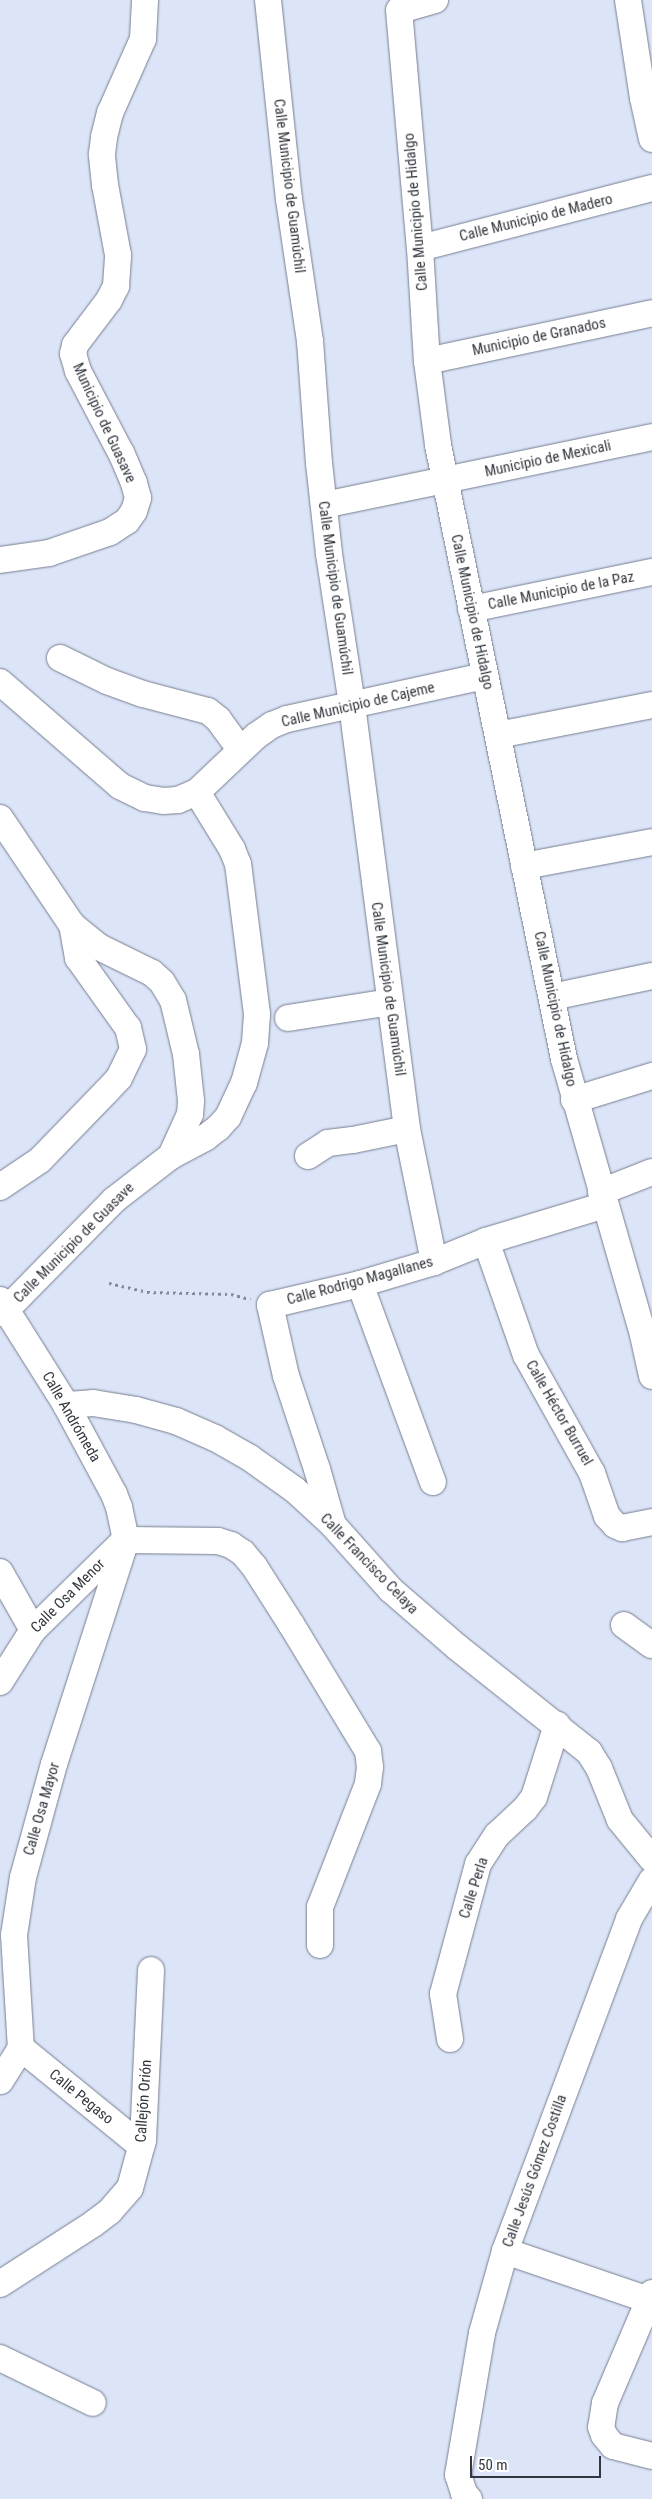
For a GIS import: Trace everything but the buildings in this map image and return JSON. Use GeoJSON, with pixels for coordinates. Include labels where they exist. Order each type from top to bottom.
{"type":"FeatureCollection","features":[{"type":"Feature","properties":{"kind":"street","name":"Municipio de Guasave"},"geometry":{"type":"LineString","coordinates":[[0,560],[49,553],[110,532],[127,521],[134,511],[138,498],[134,483],[121,453],[78,371],[73,354],[75,345],[105,306],[116,286],[118,255],[105,185],[102,154],[110,113],[143,39],[146,0]]}},
{"type":"Feature","properties":{"kind":"street","name":"Calle Municipio de Guamúchil"},"geometry":{"type":"LineString","coordinates":[[268,0],[289,199],[310,341],[324,505],[407,1129],[434,1262]]}},
{"type":"Feature","properties":{"kind":"street","name":"Calle Municipio de Hidalgo"},"geometry":{"type":"LineString","coordinates":[[435,0],[399,10],[420,248],[427,360],[444,481],[574,1100],[643,1335],[652,1376]]}},
{"type":"Feature","properties":{"kind":"street"},"geometry":{"type":"LineString","coordinates":[[628,0],[643,98],[652,139]]}},
{"type":"Feature","properties":{"kind":"street","name":"Calle Municipio de Madero"},"geometry":{"type":"LineString","coordinates":[[420,248],[652,188]]}},
{"type":"Feature","properties":{"kind":"street","name":"Municipio de Granados"},"geometry":{"type":"LineString","coordinates":[[427,360],[652,313]]}},
{"type":"Feature","properties":{"kind":"street","name":"Municipio de Mexicali"},"geometry":{"type":"LineString","coordinates":[[324,505],[652,437]]}},
{"type":"Feature","properties":{"kind":"street","name":"Calle Municipio de la Paz"},"geometry":{"type":"LineString","coordinates":[[471,609],[652,572]]}},
{"type":"Feature","properties":{"kind":"street"},"geometry":{"type":"LineString","coordinates":[[60,658],[107,682],[143,694],[208,711],[218,719],[240,749]]}},
{"type":"Feature","properties":{"kind":"street","name":"Calle Municipio de Cajeme"},"geometry":{"type":"LineString","coordinates":[[197,792],[240,749],[272,725],[287,718],[485,676]]}},
{"type":"Feature","properties":{"kind":"street"},"geometry":{"type":"LineString","coordinates":[[0,682],[120,786],[132,794],[163,801],[178,800],[197,792]]}},
{"type":"Feature","properties":{"kind":"street"},"geometry":{"type":"LineString","coordinates":[[498,735],[652,705]]}},
{"type":"Feature","properties":{"kind":"street","name":"Calle Municipio de Guasave"},"geometry":{"type":"LineString","coordinates":[[2,1308],[137,1180],[172,1156],[206,1137],[228,1117],[244,1083],[255,1043],[258,1014],[238,864],[232,849],[197,792]]}},
{"type":"Feature","properties":{"kind":"street"},"geometry":{"type":"LineString","coordinates":[[0,818],[72,925],[99,947],[152,973],[162,982],[173,1000],[186,1054],[192,1101],[190,1114],[172,1156]]}},
{"type":"Feature","properties":{"kind":"street"},"geometry":{"type":"LineString","coordinates":[[524,866],[652,842]]}},
{"type":"Feature","properties":{"kind":"street"},"geometry":{"type":"LineString","coordinates":[[0,1187],[40,1160],[106,1092],[119,1078],[133,1049],[128,1028],[78,958],[72,925]]}},
{"type":"Feature","properties":{"kind":"street"},"geometry":{"type":"LineString","coordinates":[[552,997],[652,976]]}},
{"type":"Feature","properties":{"kind":"street"},"geometry":{"type":"LineString","coordinates":[[288,1018],[390,1002]]}},
{"type":"Feature","properties":{"kind":"street"},"geometry":{"type":"LineString","coordinates":[[574,1100],[652,1076]]}},
{"type":"Feature","properties":{"kind":"street"},"geometry":{"type":"LineString","coordinates":[[308,1156],[328,1143],[407,1129]]}},
{"type":"Feature","properties":{"kind":"street","name":"Calle Rodrigo Magallanes"},"geometry":{"type":"LineString","coordinates":[[270,1305],[360,1284],[434,1262],[603,1198],[652,1172]]}},
{"type":"Feature","properties":{"kind":"street","name":"Calle Héctor Burruel"},"geometry":{"type":"LineString","coordinates":[[486,1242],[530,1364],[592,1473],[607,1516],[615,1526],[629,1528],[652,1522]]}},
{"type":"Feature","properties":{"kind":"street"},"geometry":{"type":"LineString","coordinates":[[360,1284],[433,1482]]}},
{"type":"Feature","properties":{"kind":"street"},"geometry":{"type":"LineString","coordinates":[[270,1305],[286,1376],[317,1469],[333,1525]]}},
{"type":"Feature","properties":{"kind":"street","name":"Calle Andrómeda"},"geometry":{"type":"LineString","coordinates":[[2,1308],[66,1405],[114,1494],[126,1540]]}},
{"type":"Feature","properties":{"kind":"street","name":"Calle Francisco Celaya"},"geometry":{"type":"LineString","coordinates":[[66,1405],[93,1402],[136,1410],[176,1421],[215,1438],[250,1458],[295,1490],[333,1525],[390,1590],[457,1647],[579,1742],[595,1759],[617,1815],[652,1858]]}},
{"type":"Feature","properties":{"kind":"street"},"geometry":{"type":"LineString","coordinates":[[126,1540],[218,1542],[231,1545],[243,1553],[254,1566],[291,1624],[368,1751],[370,1767],[368,1784],[327,1884],[320,1907],[320,1945]]}},
{"type":"Feature","properties":{"kind":"street","name":"Calle Osa Menor"},"geometry":{"type":"LineString","coordinates":[[0,1682],[33,1630],[126,1540]]}},
{"type":"Feature","properties":{"kind":"street","name":"Calle Osa Mayor"},"geometry":{"type":"LineString","coordinates":[[21,2048],[14,1935],[24,1877],[54,1764],[126,1540]]}},
{"type":"Feature","properties":{"kind":"street"},"geometry":{"type":"LineString","coordinates":[[0,1572],[33,1630]]}},
{"type":"Feature","properties":{"kind":"street"},"geometry":{"type":"LineString","coordinates":[[624,1625],[652,1646]]}},
{"type":"Feature","properties":{"kind":"street","name":"Calle Perla"},"geometry":{"type":"LineString","coordinates":[[450,2040],[443,1994],[478,1864],[497,1835],[525,1809],[534,1797],[557,1725]]}},
{"type":"Feature","properties":{"kind":"street","name":"Calle Jesús Gómez Costilla"},"geometry":{"type":"LineString","coordinates":[[469,2499],[464,2493],[458,2474],[482,2333],[505,2250],[629,1918],[652,1880]]}},
{"type":"Feature","properties":{"kind":"street","name":"Callejón Orión"},"geometry":{"type":"LineString","coordinates":[[0,2284],[110,2211],[130,2188],[141,2146],[151,1970]]}},
{"type":"Feature","properties":{"kind":"street"},"geometry":{"type":"LineString","coordinates":[[0,2081],[21,2048]]}},
{"type":"Feature","properties":{"kind":"street","name":"Calle Pegaso"},"geometry":{"type":"LineString","coordinates":[[21,2048],[141,2146]]}},
{"type":"Feature","properties":{"kind":"street"},"geometry":{"type":"LineString","coordinates":[[505,2250],[650,2296],[606,2403],[601,2427],[613,2446],[652,2456]]}},
{"type":"Feature","properties":{"kind":"street"},"geometry":{"type":"LineString","coordinates":[[0,2358],[93,2403]]}},
{"type":"Feature","properties":{"kind":"path","name":"Calle Rodrigo Magallanes"},"geometry":{"type":"LineString","coordinates":[[109,1283],[147,1292],[231,1294],[270,1305]]}}]}
